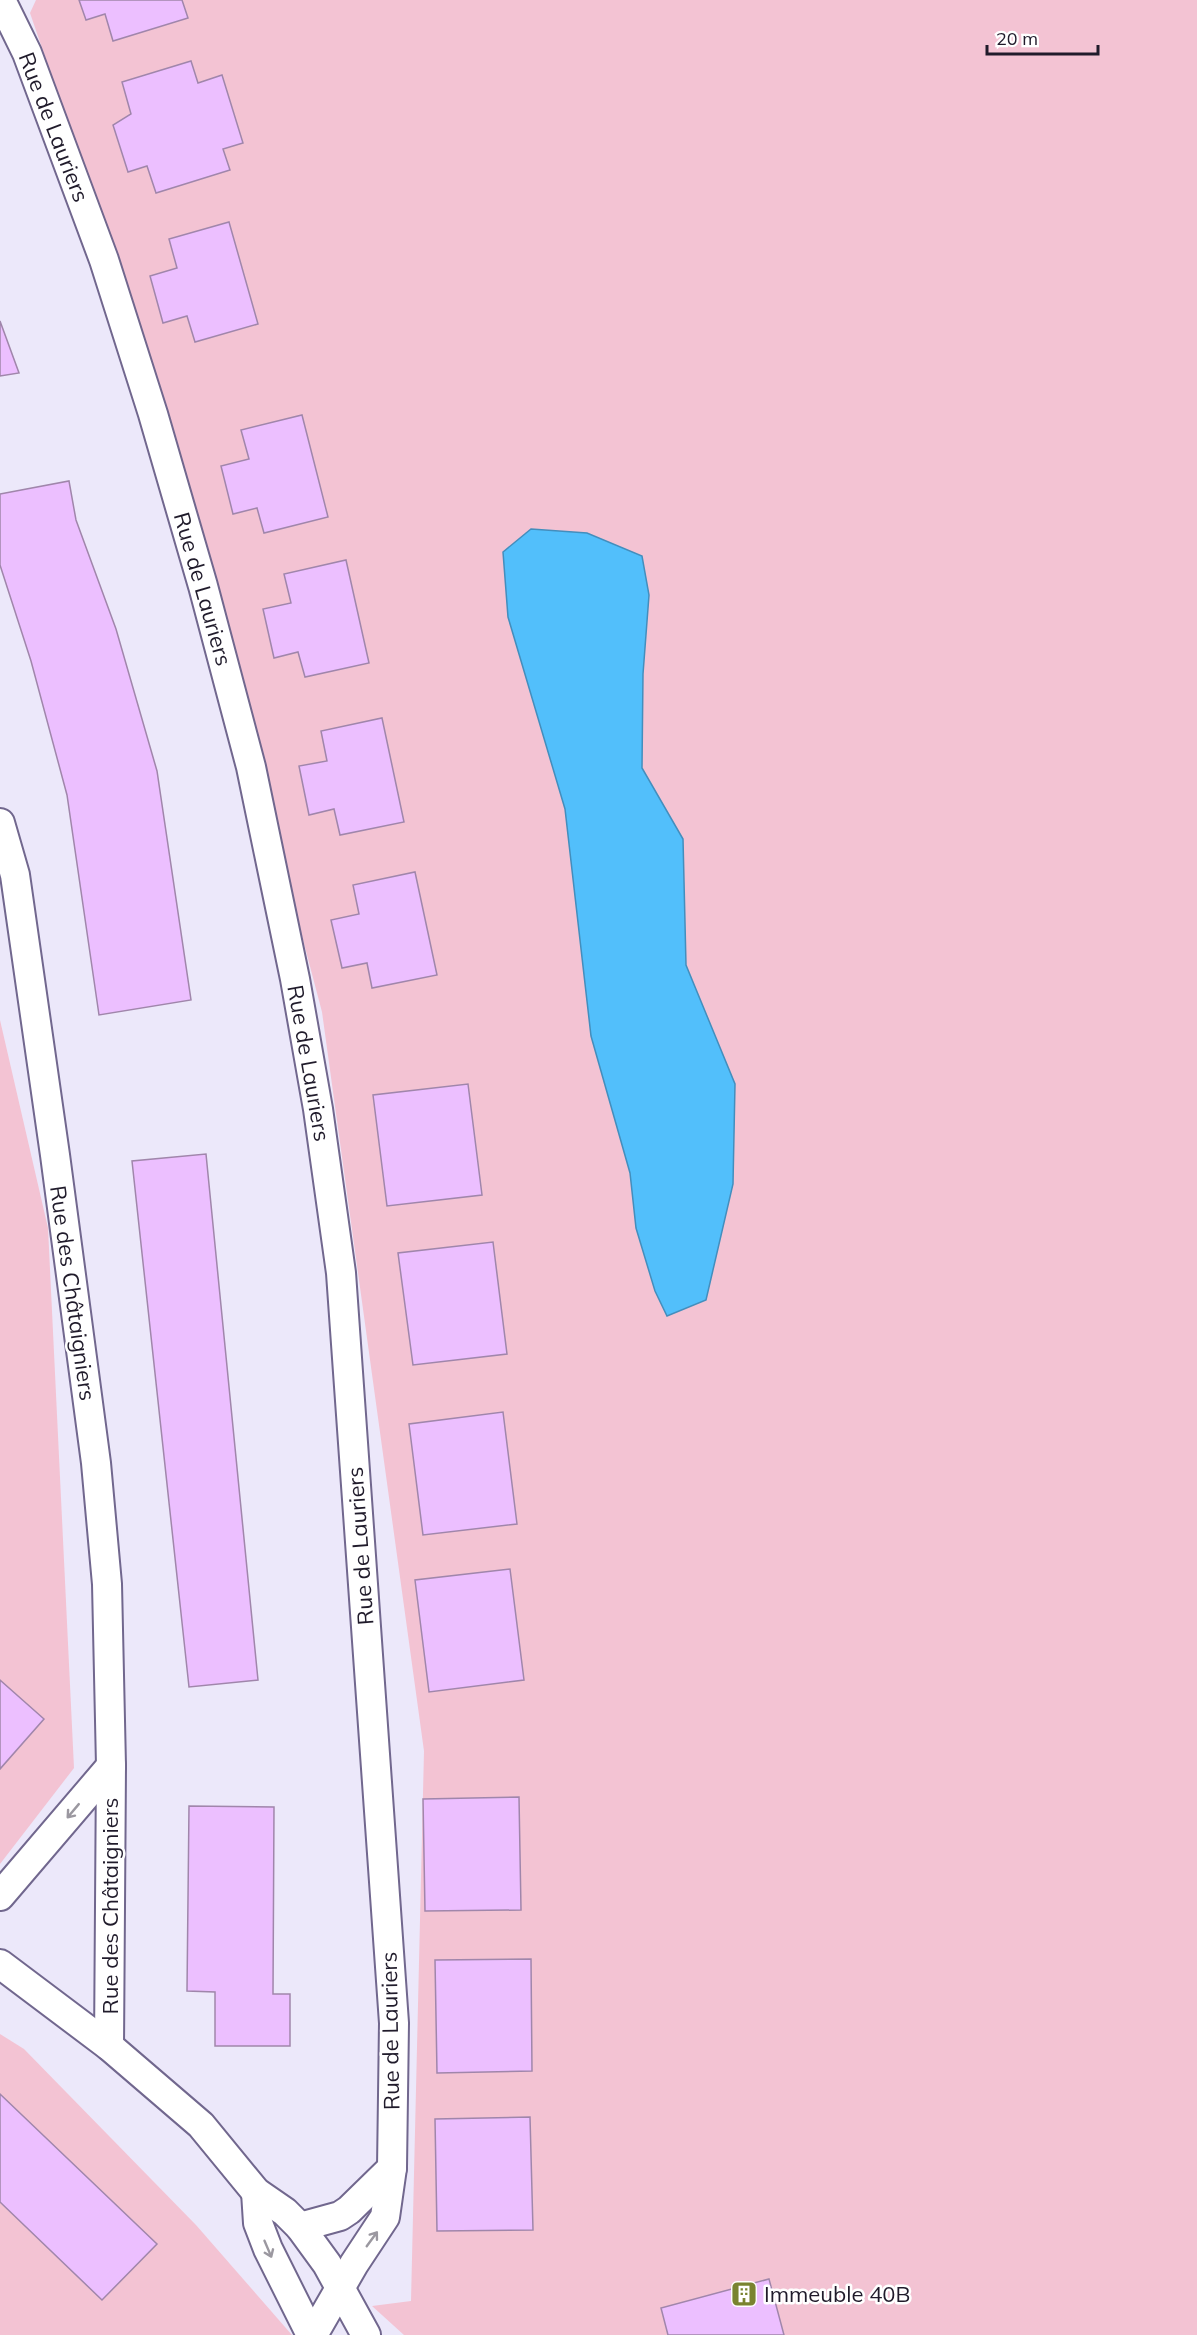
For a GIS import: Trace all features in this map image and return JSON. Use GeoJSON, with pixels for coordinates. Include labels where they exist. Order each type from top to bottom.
{"type":"FeatureCollection","features":[{"type":"Feature","properties":{"kind":"street","name":"Rue de Lauriers"},"geometry":{"type":"LineString","coordinates":[[1,0],[27,53],[88,218],[153,414],[203,586],[251,767],[301,1015],[318,1109],[341,1273],[394,2023],[392,2168],[386,2217],[354,2264],[312,2335]]}},
{"type":"Feature","properties":{"kind":"street","name":"Rue des Châtaigniers"},"geometry":{"type":"LineString","coordinates":[[0,823],[15,876],[96,1463],[107,1584],[111,1766],[109,2046]]}},
{"type":"Feature","properties":{"kind":"street","name":"Rue des Châtaigniers"},"geometry":{"type":"LineString","coordinates":[[0,1896],[111,1766]]}},
{"type":"Feature","properties":{"kind":"street"},"geometry":{"type":"LineString","coordinates":[[0,1964],[109,2046],[201,2125],[256,2192],[285,2212],[300,2227],[327,2264],[366,2335]]}},
{"type":"Feature","properties":{"kind":"street"},"geometry":{"type":"LineString","coordinates":[[300,2227],[340,2216],[392,2168]]}},
{"type":"Feature","properties":{"kind":"street"},"geometry":{"type":"LineString","coordinates":[[256,2192],[258,2223],[268,2249],[312,2335]]}},
{"type":"Feature","properties":{"kind":"shaded area"},"geometry":{"type":"Polygon","coordinates":[[[36,0],[1197,0],[1197,2335],[404,2335],[372,2306],[411,2301],[424,1751],[322,1012],[155,377],[30,13],[36,0]]]}},
{"type":"Feature","properties":{"kind":"shaded area"},"geometry":{"type":"Polygon","coordinates":[[[0,1020],[48,1228],[74,1768],[0,1864],[0,1020]]]}},
{"type":"Feature","properties":{"kind":"shaded area"},"geometry":{"type":"Polygon","coordinates":[[[0,2034],[24,2049],[196,2225],[292,2335],[0,2335],[0,2034]]]}},
{"type":"Feature","properties":{"kind":"water"},"geometry":{"type":"Polygon","coordinates":[[[531,529],[587,533],[642,556],[649,595],[643,674],[642,768],[683,839],[686,965],[735,1084],[733,1184],[706,1300],[667,1316],[655,1291],[636,1228],[630,1173],[591,1036],[565,809],[508,617],[503,552],[531,529]]]}},
{"type":"Feature","properties":{"kind":"building"},"geometry":{"type":"Polygon","coordinates":[[[79,0],[182,0],[188,18],[113,41],[105,14],[86,20],[79,0]]]}},
{"type":"Feature","properties":{"kind":"building"},"geometry":{"type":"Polygon","coordinates":[[[191,61],[198,83],[222,75],[243,143],[223,149],[230,170],[156,193],[147,166],[128,172],[113,125],[131,114],[122,82],[191,61]]]}},
{"type":"Feature","properties":{"kind":"building"},"geometry":{"type":"Polygon","coordinates":[[[229,222],[258,324],[195,342],[187,316],[163,323],[150,276],[177,268],[169,239],[229,222]]]}},
{"type":"Feature","properties":{"kind":"building"},"geometry":{"type":"Polygon","coordinates":[[[0,321],[19,373],[0,376],[0,321]]]}},
{"type":"Feature","properties":{"kind":"building"},"geometry":{"type":"Polygon","coordinates":[[[302,415],[328,517],[264,533],[257,508],[233,514],[221,466],[249,459],[241,430],[302,415]]]}},
{"type":"Feature","properties":{"kind":"building"},"geometry":{"type":"Polygon","coordinates":[[[69,481],[76,520],[116,629],[157,771],[191,1000],[99,1015],[67,795],[31,661],[0,565],[0,494],[69,481]]]}},
{"type":"Feature","properties":{"kind":"building"},"geometry":{"type":"Polygon","coordinates":[[[346,560],[369,663],[305,677],[298,652],[274,658],[263,609],[291,603],[284,574],[346,560]]]}},
{"type":"Feature","properties":{"kind":"building"},"geometry":{"type":"Polygon","coordinates":[[[382,718],[404,822],[340,835],[334,809],[309,815],[299,766],[327,761],[321,731],[382,718]]]}},
{"type":"Feature","properties":{"kind":"building"},"geometry":{"type":"Polygon","coordinates":[[[415,872],[437,975],[372,988],[367,963],[342,968],[331,920],[359,914],[353,885],[415,872]]]}},
{"type":"Feature","properties":{"kind":"building"},"geometry":{"type":"Polygon","coordinates":[[[468,1084],[482,1195],[387,1206],[373,1095],[468,1084]]]}},
{"type":"Feature","properties":{"kind":"building"},"geometry":{"type":"Polygon","coordinates":[[[206,1154],[258,1680],[189,1687],[132,1161],[206,1154]]]}},
{"type":"Feature","properties":{"kind":"building"},"geometry":{"type":"Polygon","coordinates":[[[493,1242],[507,1354],[413,1365],[398,1253],[493,1242]]]}},
{"type":"Feature","properties":{"kind":"building"},"geometry":{"type":"Polygon","coordinates":[[[503,1412],[517,1524],[423,1535],[409,1424],[503,1412]]]}},
{"type":"Feature","properties":{"kind":"building"},"geometry":{"type":"Polygon","coordinates":[[[510,1569],[524,1680],[429,1692],[415,1580],[510,1569]]]}},
{"type":"Feature","properties":{"kind":"building"},"geometry":{"type":"Polygon","coordinates":[[[0,1680],[44,1719],[0,1769],[0,1680]]]}},
{"type":"Feature","properties":{"kind":"building"},"geometry":{"type":"Polygon","coordinates":[[[519,1797],[521,1910],[425,1911],[423,1799],[519,1797]]]}},
{"type":"Feature","properties":{"kind":"building"},"geometry":{"type":"Polygon","coordinates":[[[189,1806],[274,1807],[273,1994],[290,1994],[290,2046],[215,2046],[215,1992],[187,1991],[189,1806]]]}},
{"type":"Feature","properties":{"kind":"building"},"geometry":{"type":"Polygon","coordinates":[[[531,1959],[532,2071],[437,2073],[435,1960],[531,1959]]]}},
{"type":"Feature","properties":{"kind":"building"},"geometry":{"type":"Polygon","coordinates":[[[0,2094],[157,2244],[102,2300],[0,2202],[0,2094]]]}},
{"type":"Feature","properties":{"kind":"building"},"geometry":{"type":"Polygon","coordinates":[[[530,2117],[533,2230],[437,2231],[435,2119],[530,2117]]]}},
{"type":"Feature","properties":{"kind":"building","name":"Immeuble 40B"},"geometry":{"type":"Polygon","coordinates":[[[769,2279],[784,2335],[668,2335],[661,2308],[769,2279]]]}},
{"type":"Feature","properties":{"kind":"place","name":"Immeuble 40B"},"geometry":{"type":"Point","coordinates":[744,2294]}}]}
